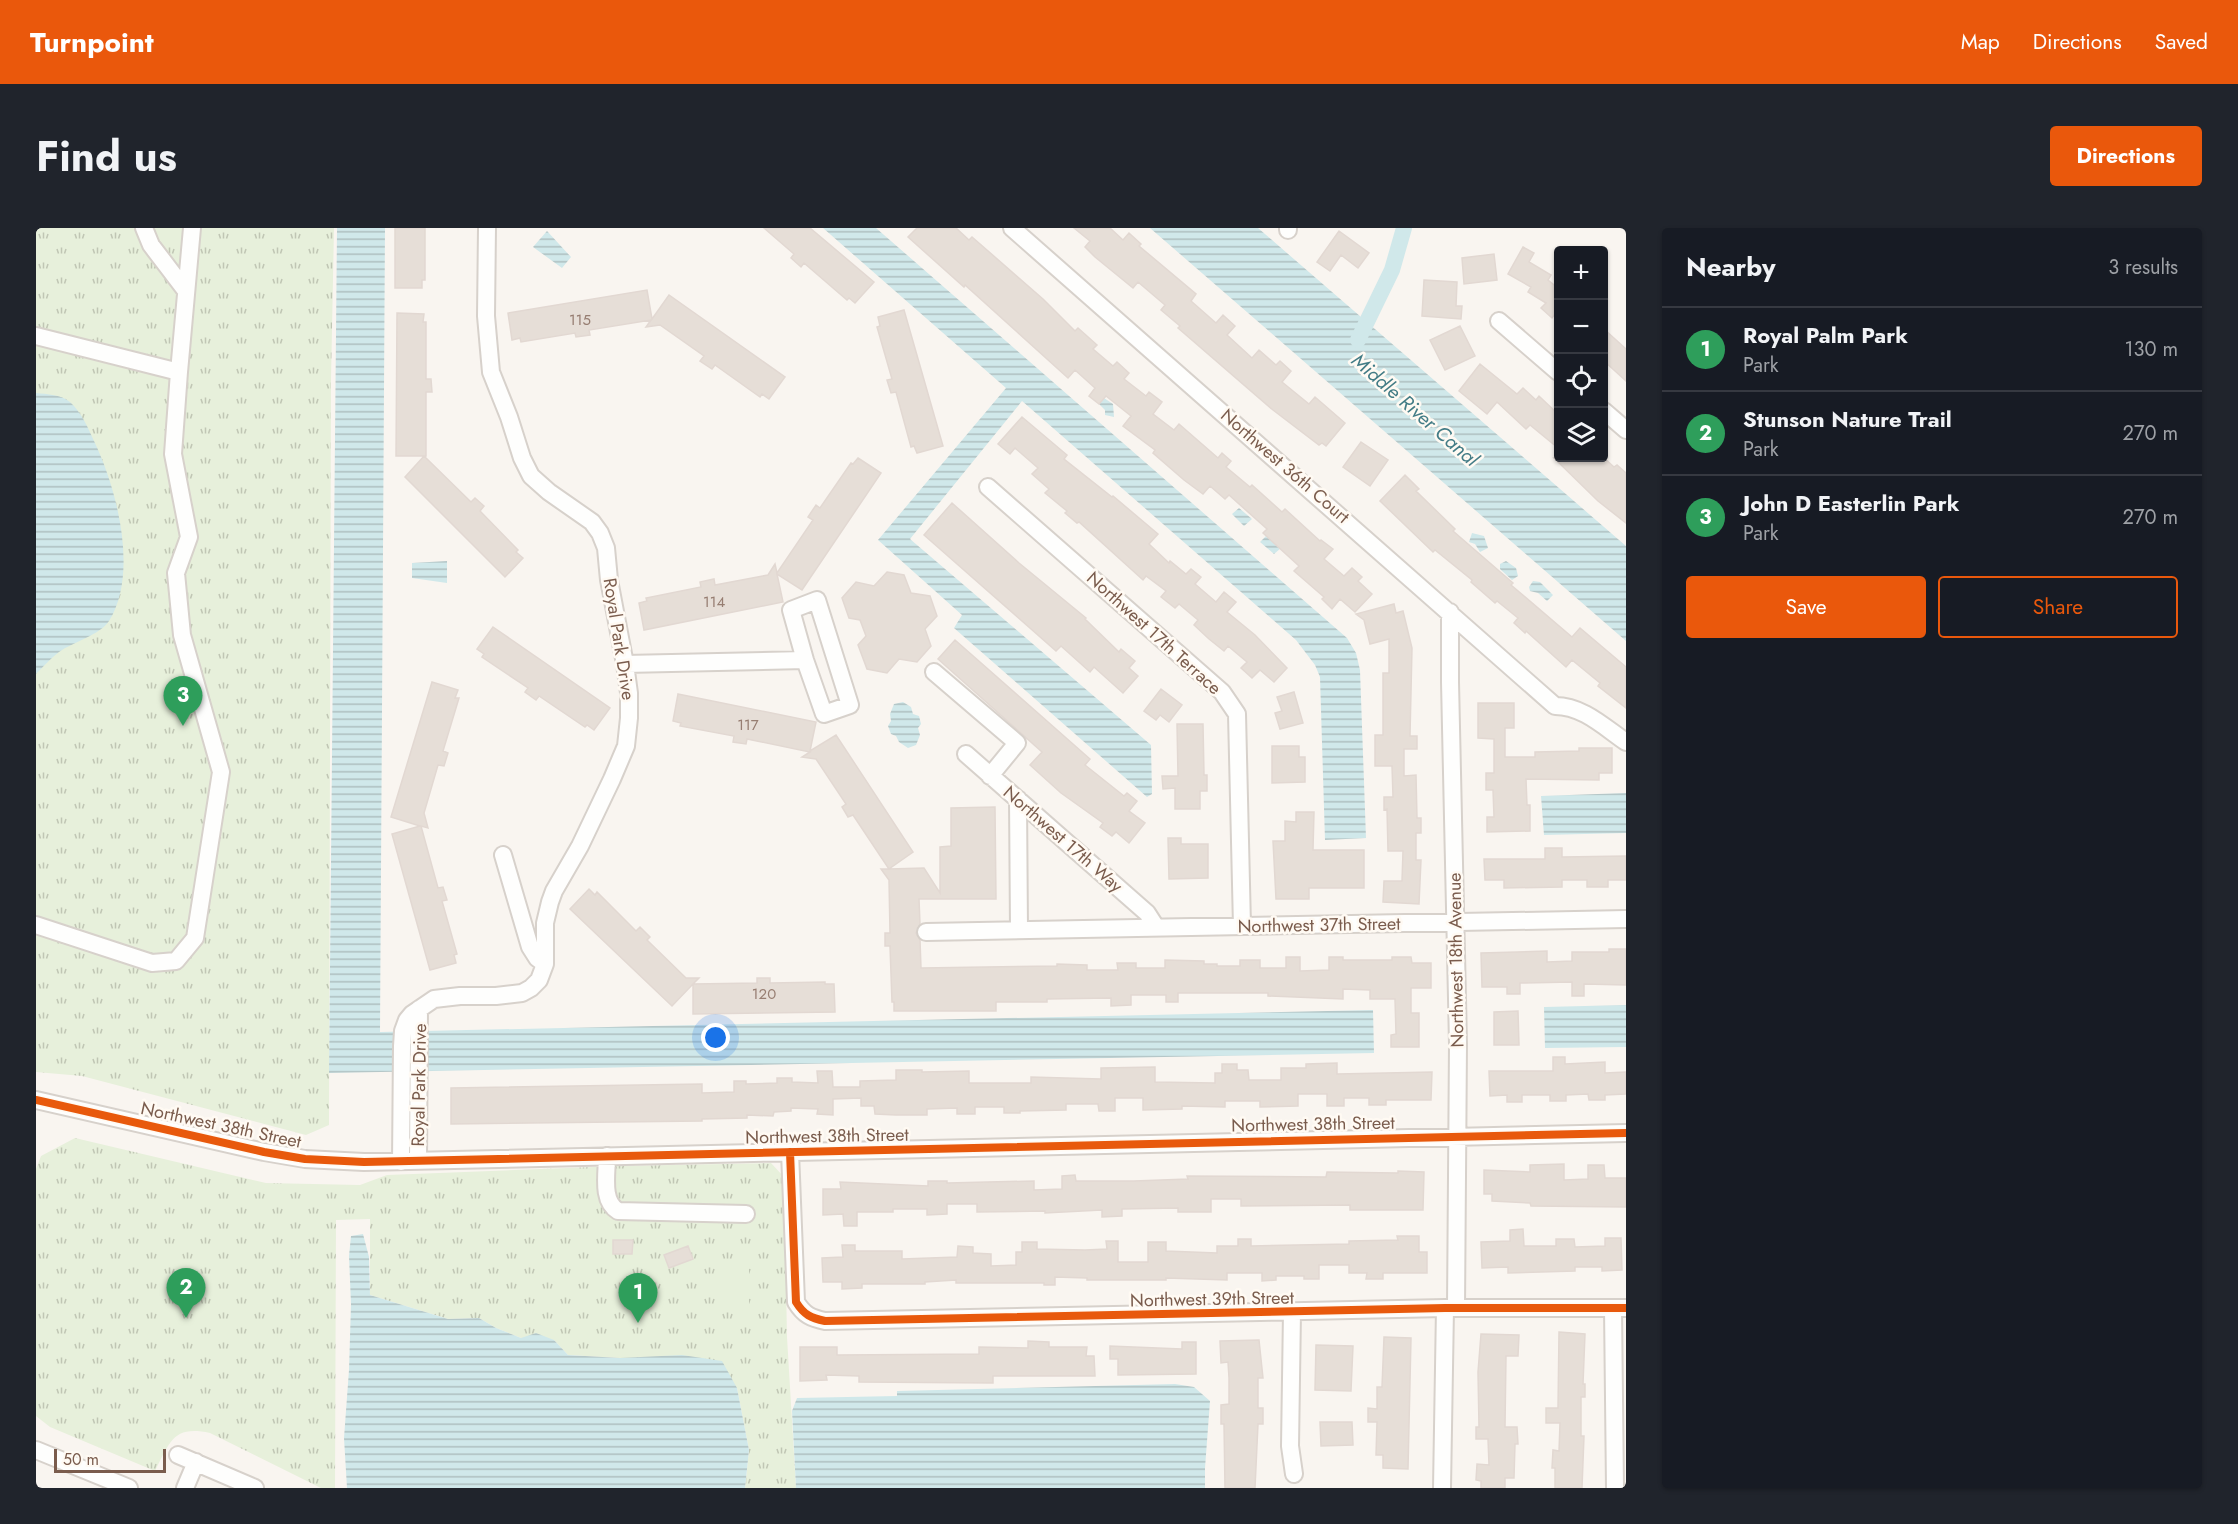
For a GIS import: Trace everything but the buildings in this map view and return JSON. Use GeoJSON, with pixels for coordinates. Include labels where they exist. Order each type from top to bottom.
{"type":"FeatureCollection","features":[{"type":"Feature","properties":{"kind":"street"},"geometry":{"type":"LineString","coordinates":[[144,228],[150,245],[186,291]]}},
{"type":"Feature","properties":{"kind":"street"},"geometry":{"type":"LineString","coordinates":[[36,925],[152,963],[176,961],[195,938],[221,772],[182,635],[176,573],[189,537],[173,454],[192,228]]}},
{"type":"Feature","properties":{"kind":"street","name":"Royal Park Drive"},"geometry":{"type":"LineString","coordinates":[[410,1162],[402,1085],[411,1031],[419,1009],[427,1002],[443,997],[522,993],[539,980],[545,964],[545,923],[554,891],[584,837],[626,746],[629,693],[609,580],[606,548],[600,533],[592,522],[549,492],[531,476],[490,372],[486,316],[487,228]]}},
{"type":"Feature","properties":{"kind":"street","name":"Northwest 36th Court"},"geometry":{"type":"LineString","coordinates":[[1012,228],[1555,706],[1568,706],[1581,710],[1626,742]]}},
{"type":"Feature","properties":{"kind":"street"},"geometry":{"type":"LineString","coordinates":[[1499,321],[1554,369]]}},
{"type":"Feature","properties":{"kind":"street"},"geometry":{"type":"LineString","coordinates":[[36,336],[179,372]]}},
{"type":"Feature","properties":{"kind":"street"},"geometry":{"type":"LineString","coordinates":[[1608,414],[1626,430]]}},
{"type":"Feature","properties":{"kind":"street","name":"Northwest 17th Terrace"},"geometry":{"type":"LineString","coordinates":[[988,488],[1222,692],[1237,714],[1242,926]]}},
{"type":"Feature","properties":{"kind":"street"},"geometry":{"type":"LineString","coordinates":[[817,600],[850,705],[824,714],[805,660],[791,610],[817,600]]}},
{"type":"Feature","properties":{"kind":"street","name":"Northwest 18th Avenue"},"geometry":{"type":"LineString","coordinates":[[1442,1488],[1458,1136],[1450,612]]}},
{"type":"Feature","properties":{"kind":"street"},"geometry":{"type":"LineString","coordinates":[[625,664],[805,660]]}},
{"type":"Feature","properties":{"kind":"street"},"geometry":{"type":"LineString","coordinates":[[934,672],[1017,743],[990,776]]}},
{"type":"Feature","properties":{"kind":"street","name":"Northwest 17th Way"},"geometry":{"type":"LineString","coordinates":[[966,754],[1147,913],[1156,927]]}},
{"type":"Feature","properties":{"kind":"street"},"geometry":{"type":"LineString","coordinates":[[1016,930],[1018,799]]}},
{"type":"Feature","properties":{"kind":"street"},"geometry":{"type":"LineString","coordinates":[[503,855],[530,947],[537,958],[545,964]]}},
{"type":"Feature","properties":{"kind":"street","name":"Northwest 37th Street"},"geometry":{"type":"LineString","coordinates":[[926,932],[1626,919]]}},
{"type":"Feature","properties":{"kind":"street","name":"Royal Park Drive"},"geometry":{"type":"LineString","coordinates":[[410,1162],[418,1073],[411,1031]]}},
{"type":"Feature","properties":{"kind":"street","name":"Northwest 38th Street"},"geometry":{"type":"LineString","coordinates":[[37,1105],[305,1159],[410,1162],[1626,1133]]}},
{"type":"Feature","properties":{"kind":"street","name":"Northwest 39th Street"},"geometry":{"type":"LineString","coordinates":[[790,1152],[796,1302],[811,1318],[825,1321],[1450,1308],[1620,1308]]}},
{"type":"Feature","properties":{"kind":"street"},"geometry":{"type":"LineString","coordinates":[[607,1156],[607,1197],[610,1206],[618,1211],[746,1214]]}},
{"type":"Feature","properties":{"kind":"street"},"geometry":{"type":"LineString","coordinates":[[1615,1488],[1620,1308]]}},
{"type":"Feature","properties":{"kind":"street"},"geometry":{"type":"LineString","coordinates":[[1292,1312],[1290,1446],[1294,1474]]}},
{"type":"Feature","properties":{"kind":"street"},"geometry":{"type":"LineString","coordinates":[[36,1450],[129,1488]]}},
{"type":"Feature","properties":{"kind":"street"},"geometry":{"type":"LineString","coordinates":[[178,1455],[255,1488]]}},
{"type":"Feature","properties":{"kind":"street"},"geometry":{"type":"LineString","coordinates":[[185,1488],[196,1462]]}},
{"type":"Feature","properties":{"kind":"green space"},"geometry":{"type":"Polygon","coordinates":[[[36,228],[334,228],[331,380],[329,1125],[306,1135],[82,1076],[36,1072],[36,228]]]}},
{"type":"Feature","properties":{"kind":"green space"},"geometry":{"type":"Polygon","coordinates":[[[75,1138],[266,1183],[360,1185],[387,1175],[771,1163],[784,1177],[787,1337],[796,1488],[745,1488],[749,1450],[737,1388],[620,1358],[568,1355],[554,1340],[521,1338],[479,1318],[448,1319],[370,1295],[370,1219],[336,1220],[335,1488],[321,1488],[210,1433],[188,1431],[174,1438],[155,1471],[50,1427],[36,1416],[36,1169],[41,1156],[75,1138]]]}},
{"type":"Feature","properties":{"kind":"green space"},"geometry":{"type":"Polygon","coordinates":[[[719,1262],[749,1262],[749,1311],[719,1310],[719,1262]]]}},
{"type":"Feature","properties":{"kind":"water"},"geometry":{"type":"Polygon","coordinates":[[[337,228],[385,228],[380,1032],[1373,1010],[1374,1053],[329,1073],[337,228]]]}},
{"type":"Feature","properties":{"kind":"water"},"geometry":{"type":"Polygon","coordinates":[[[823,228],[876,228],[1347,638],[1356,653],[1360,670],[1366,838],[1325,840],[1320,677],[1315,665],[1296,640],[1022,401],[910,539],[1151,745],[1152,794],[1147,797],[954,628],[962,615],[878,540],[1006,388],[823,228]]]}},
{"type":"Feature","properties":{"kind":"water","name":"Middle River Canal"},"geometry":{"type":"Polygon","coordinates":[[[1150,228],[1258,228],[1626,546],[1626,641],[1150,228]]]}},
{"type":"Feature","properties":{"kind":"water"},"geometry":{"type":"Polygon","coordinates":[[[547,231],[571,257],[562,268],[533,247],[547,231]]]}},
{"type":"Feature","properties":{"kind":"water"},"geometry":{"type":"Polygon","coordinates":[[[36,393],[54,395],[67,400],[84,421],[102,461],[117,506],[124,556],[123,579],[118,601],[109,621],[93,634],[59,652],[36,674],[36,393]]]}},
{"type":"Feature","properties":{"kind":"water"},"geometry":{"type":"Polygon","coordinates":[[[1104,398],[1113,404],[1114,417],[1105,415],[1105,410],[1099,404],[1104,398]]]}},
{"type":"Feature","properties":{"kind":"water"},"geometry":{"type":"Polygon","coordinates":[[[1239,508],[1252,519],[1244,526],[1232,514],[1239,508]]]}},
{"type":"Feature","properties":{"kind":"water"},"geometry":{"type":"Polygon","coordinates":[[[1472,533],[1484,536],[1488,548],[1480,552],[1475,544],[1469,542],[1472,533]]]}},
{"type":"Feature","properties":{"kind":"water"},"geometry":{"type":"Polygon","coordinates":[[[1267,535],[1281,548],[1274,554],[1260,542],[1267,535]]]}},
{"type":"Feature","properties":{"kind":"water"},"geometry":{"type":"Polygon","coordinates":[[[447,561],[447,583],[412,578],[412,563],[447,561]]]}},
{"type":"Feature","properties":{"kind":"water"},"geometry":{"type":"Polygon","coordinates":[[[1506,561],[1516,568],[1518,576],[1512,580],[1500,569],[1500,564],[1506,561]]]}},
{"type":"Feature","properties":{"kind":"water"},"geometry":{"type":"Polygon","coordinates":[[[1533,581],[1540,582],[1553,595],[1547,601],[1538,593],[1530,591],[1529,587],[1533,581]]]}},
{"type":"Feature","properties":{"kind":"water"},"geometry":{"type":"Polygon","coordinates":[[[903,702],[911,707],[913,714],[919,716],[921,724],[918,728],[920,735],[916,745],[908,748],[891,734],[888,726],[894,704],[903,702]]]}},
{"type":"Feature","properties":{"kind":"water"},"geometry":{"type":"Polygon","coordinates":[[[1626,793],[1626,833],[1544,835],[1541,796],[1626,793]]]}},
{"type":"Feature","properties":{"kind":"water"},"geometry":{"type":"Polygon","coordinates":[[[1626,1005],[1626,1047],[1545,1048],[1544,1007],[1626,1005]]]}},
{"type":"Feature","properties":{"kind":"water"},"geometry":{"type":"Polygon","coordinates":[[[363,1234],[369,1257],[370,1295],[448,1319],[479,1318],[521,1338],[536,1333],[554,1340],[568,1355],[620,1358],[682,1355],[722,1361],[737,1388],[749,1450],[745,1488],[347,1488],[344,1438],[351,1304],[349,1256],[351,1236],[363,1234]]]}},
{"type":"Feature","properties":{"kind":"water"},"geometry":{"type":"Polygon","coordinates":[[[1175,1384],[1194,1387],[1210,1401],[1205,1488],[796,1488],[792,1411],[797,1398],[897,1396],[897,1391],[1175,1384]]]}},
{"type":"Feature","properties":{"kind":"waterway","name":"Middle River Canal"},"geometry":{"type":"LineString","coordinates":[[1358,340],[1392,270],[1404,228]]}},
{"type":"Feature","properties":{"kind":"cycle path"},"geometry":{"type":"LineString","coordinates":[[36,1100],[264,1152],[305,1159],[364,1162],[1626,1133]]}},
{"type":"Feature","properties":{"kind":"cycle path"},"geometry":{"type":"LineString","coordinates":[[790,1152],[796,1302],[808,1315],[825,1321],[1445,1308],[1626,1308]]}},
{"type":"Feature","properties":{"kind":"place","name":"John D Easterlin Park"},"geometry":{"type":"Point","coordinates":[183,726]}},
{"type":"Feature","properties":{"kind":"place","name":"Stunson Nature Trail"},"geometry":{"type":"Point","coordinates":[186,1318]}},
{"type":"Feature","properties":{"kind":"place","name":"Royal Palm Park"},"geometry":{"type":"Point","coordinates":[638,1323]}}]}
